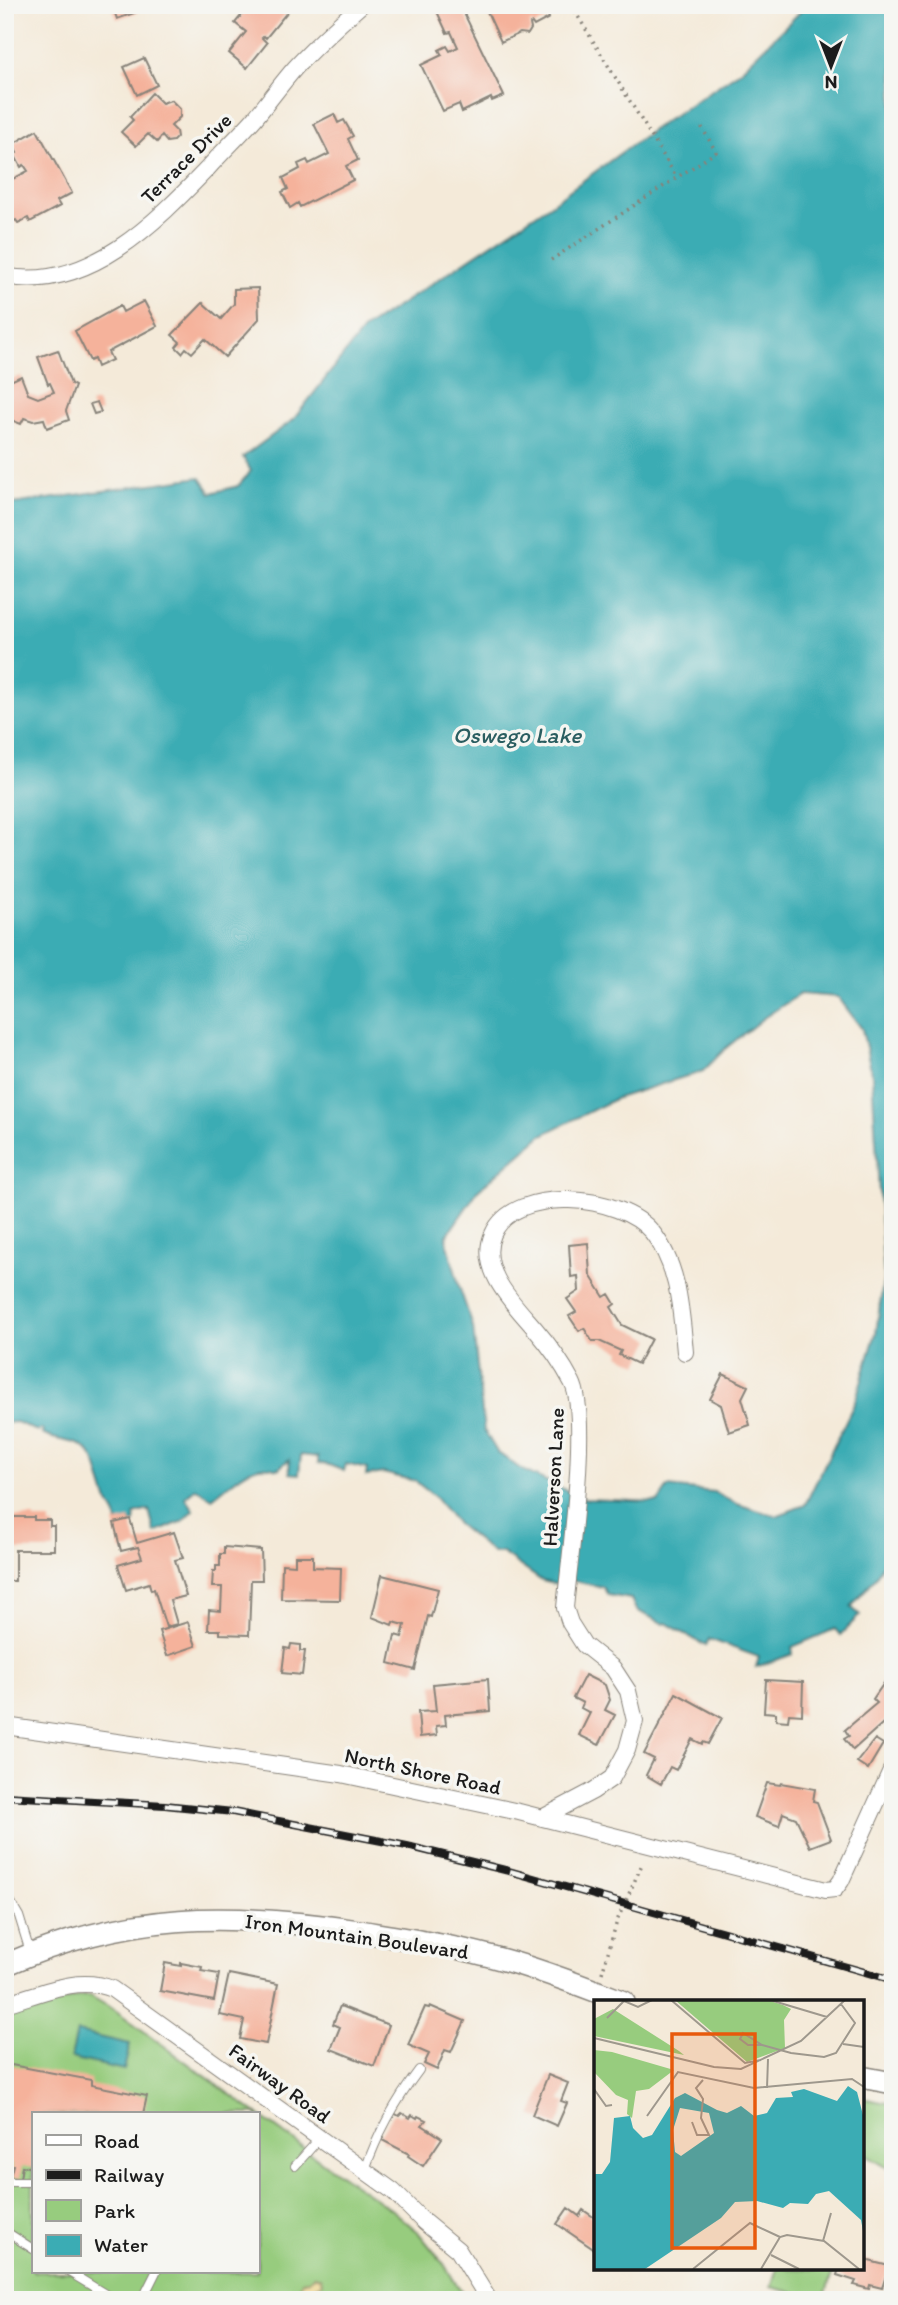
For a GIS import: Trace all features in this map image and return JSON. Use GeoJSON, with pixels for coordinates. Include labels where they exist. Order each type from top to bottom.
{"type":"FeatureCollection","features":[{"type":"Feature","properties":{"kind":"street","name":"Terrace Drive"},"geometry":{"type":"LineString","coordinates":[[5,276],[36,280],[61,275],[92,264],[124,246],[193,183],[254,120],[321,41],[361,5]]}},
{"type":"Feature","properties":{"kind":"street","name":"Halverson Lane"},"geometry":{"type":"LineString","coordinates":[[542,1818],[612,1778],[627,1750],[635,1721],[628,1691],[613,1668],[584,1645],[570,1623],[565,1608],[576,1482],[579,1402],[573,1383],[497,1279],[489,1250],[492,1236],[500,1221],[511,1211],[545,1201],[602,1204],[628,1212],[650,1230],[666,1255],[680,1300],[685,1352]]}},
{"type":"Feature","properties":{"kind":"street","name":"North Shore Road"},"geometry":{"type":"LineString","coordinates":[[5,1726],[341,1774],[542,1818],[826,1890],[835,1889],[841,1881],[893,1766]]}},
{"type":"Feature","properties":{"kind":"street","name":"Iron Mountain Boulevard"},"geometry":{"type":"LineString","coordinates":[[5,1965],[115,1929],[155,1922],[234,1918],[302,1923],[439,1944],[505,1960],[619,2000]]}},
{"type":"Feature","properties":{"kind":"street","name":"Fairway Road"},"geometry":{"type":"LineString","coordinates":[[5,2004],[77,1983],[98,1984],[112,1989],[393,2191],[424,2222],[458,2250],[489,2300]]}},
{"type":"Feature","properties":{"kind":"street"},"geometry":{"type":"LineString","coordinates":[[863,2077],[893,2083]]}},
{"type":"Feature","properties":{"kind":"lane"},"geometry":{"type":"LineString","coordinates":[[5,1892],[19,1916],[30,1955]]}},
{"type":"Feature","properties":{"kind":"lane"},"geometry":{"type":"LineString","coordinates":[[365,2170],[382,2126],[399,2096],[419,2070]]}},
{"type":"Feature","properties":{"kind":"lane"},"geometry":{"type":"LineString","coordinates":[[295,2166],[320,2138]]}},
{"type":"Feature","properties":{"kind":"lane"},"geometry":{"type":"LineString","coordinates":[[5,2182],[32,2182]]}},
{"type":"Feature","properties":{"kind":"lane"},"geometry":{"type":"LineString","coordinates":[[5,2231],[32,2248]]}},
{"type":"Feature","properties":{"kind":"lane"},"geometry":{"type":"LineString","coordinates":[[72,2274],[116,2300]]}},
{"type":"Feature","properties":{"kind":"lane"},"geometry":{"type":"LineString","coordinates":[[142,2300],[155,2274]]}},
{"type":"Feature","properties":{"kind":"path"},"geometry":{"type":"LineString","coordinates":[[571,5],[677,178]]}},
{"type":"Feature","properties":{"kind":"path"},"geometry":{"type":"LineString","coordinates":[[551,260],[716,152],[700,124]]}},
{"type":"Feature","properties":{"kind":"path"},"geometry":{"type":"LineString","coordinates":[[597,1992],[617,1921],[650,1846]]}},
{"type":"Feature","properties":{"kind":"green space"},"geometry":{"type":"Polygon","coordinates":[[[80,1996],[90,1996],[115,2010],[254,2112],[32,2112],[32,2274],[259,2274],[259,2115],[395,2212],[418,2232],[444,2264],[466,2300],[5,2300],[5,2018],[80,1996]]]}},
{"type":"Feature","properties":{"kind":"green space"},"geometry":{"type":"Polygon","coordinates":[[[863,2098],[893,2104],[893,2171],[863,2153],[863,2098]]]}},
{"type":"Feature","properties":{"kind":"green space"},"geometry":{"type":"Polygon","coordinates":[[[776,2270],[833,2270],[824,2300],[771,2287],[776,2270]]]}},
{"type":"Feature","properties":{"kind":"sand"},"geometry":{"type":"Polygon","coordinates":[[[314,2275],[320,2277],[322,2283],[300,2300],[293,2300],[294,2290],[300,2288],[302,2281],[309,2280],[314,2275]]]}},
{"type":"Feature","properties":{"kind":"water","name":"Oswego Lake"},"geometry":{"type":"Polygon","coordinates":[[[807,5],[893,5],[893,1551],[890,1555],[887,1554],[876,1577],[851,1607],[860,1615],[840,1635],[835,1629],[792,1647],[793,1654],[756,1667],[759,1657],[709,1639],[706,1646],[666,1623],[636,1610],[631,1599],[608,1595],[603,1587],[569,1580],[559,1585],[542,1581],[502,1553],[493,1553],[457,1524],[434,1496],[415,1481],[383,1473],[366,1476],[367,1469],[346,1464],[344,1471],[318,1463],[318,1457],[301,1455],[299,1474],[290,1473],[289,1459],[278,1469],[259,1467],[243,1474],[212,1498],[196,1488],[185,1497],[194,1510],[183,1521],[155,1533],[149,1510],[134,1514],[135,1522],[119,1525],[105,1494],[95,1461],[85,1448],[46,1436],[40,1429],[38,1432],[17,1422],[5,1423],[5,505],[200,477],[211,493],[238,486],[251,471],[243,457],[293,420],[364,329],[551,204],[652,130],[740,71],[807,5]],[[800,994],[762,1019],[703,1071],[617,1098],[542,1135],[479,1189],[446,1237],[473,1327],[484,1430],[497,1452],[522,1470],[585,1499],[658,1502],[668,1487],[714,1492],[737,1504],[776,1516],[805,1505],[855,1402],[876,1333],[884,1276],[872,1075],[862,1029],[838,997],[800,994]]]}},
{"type":"Feature","properties":{"kind":"water"},"geometry":{"type":"Polygon","coordinates":[[[77,2032],[130,2044],[124,2070],[71,2058],[77,2032]]]}},
{"type":"Feature","properties":{"kind":"building"},"geometry":{"type":"Polygon","coordinates":[[[112,5],[139,5],[137,12],[117,19],[112,5]]]}},
{"type":"Feature","properties":{"kind":"building"},"geometry":{"type":"Polygon","coordinates":[[[250,5],[293,5],[266,38],[262,38],[267,43],[247,68],[229,53],[246,32],[235,23],[250,5]]]}},
{"type":"Feature","properties":{"kind":"building"},"geometry":{"type":"Polygon","coordinates":[[[434,5],[460,5],[504,96],[492,101],[491,98],[462,112],[459,104],[443,111],[421,65],[442,55],[439,50],[447,46],[450,51],[458,47],[451,32],[447,33],[434,5]]]}},
{"type":"Feature","properties":{"kind":"building"},"geometry":{"type":"Polygon","coordinates":[[[484,5],[544,5],[549,18],[534,26],[530,24],[528,34],[520,33],[501,42],[484,5]]]}},
{"type":"Feature","properties":{"kind":"building"},"geometry":{"type":"Polygon","coordinates":[[[144,58],[157,85],[137,95],[124,67],[144,58]]]}},
{"type":"Feature","properties":{"kind":"building"},"geometry":{"type":"Polygon","coordinates":[[[152,93],[162,103],[171,100],[180,109],[180,117],[171,126],[177,137],[167,142],[162,136],[157,142],[148,134],[136,146],[121,132],[133,120],[130,117],[152,93]]]}},
{"type":"Feature","properties":{"kind":"building"},"geometry":{"type":"Polygon","coordinates":[[[334,114],[338,123],[344,120],[353,136],[348,139],[358,160],[346,166],[353,180],[300,207],[298,203],[290,208],[282,192],[288,189],[283,178],[300,169],[298,164],[307,160],[309,164],[329,154],[314,124],[334,114]]]}},
{"type":"Feature","properties":{"kind":"building"},"geometry":{"type":"Polygon","coordinates":[[[37,130],[72,193],[57,201],[60,206],[30,222],[28,218],[7,225],[5,183],[28,171],[24,165],[21,167],[14,154],[17,153],[13,144],[37,130]]]}},
{"type":"Feature","properties":{"kind":"building"},"geometry":{"type":"Polygon","coordinates":[[[258,288],[259,319],[225,357],[205,339],[192,353],[186,348],[182,353],[176,347],[180,342],[172,335],[203,303],[221,319],[234,304],[234,289],[258,288]]]}},
{"type":"Feature","properties":{"kind":"building"},"geometry":{"type":"Polygon","coordinates":[[[144,301],[157,326],[108,352],[112,360],[97,367],[94,359],[90,361],[75,331],[120,306],[123,312],[144,301]]]}},
{"type":"Feature","properties":{"kind":"building"},"geometry":{"type":"Polygon","coordinates":[[[58,350],[71,384],[75,386],[66,411],[69,420],[47,428],[44,419],[33,421],[24,418],[21,424],[6,418],[9,411],[5,410],[8,387],[6,383],[21,376],[28,394],[38,398],[54,392],[50,383],[48,384],[38,357],[58,350]]]}},
{"type":"Feature","properties":{"kind":"building"},"geometry":{"type":"Polygon","coordinates":[[[97,402],[101,412],[94,414],[90,404],[97,402]]]}},
{"type":"Feature","properties":{"kind":"building"},"geometry":{"type":"Polygon","coordinates":[[[588,1243],[590,1275],[604,1297],[609,1294],[615,1304],[611,1307],[622,1325],[651,1339],[638,1364],[619,1355],[621,1351],[599,1341],[592,1341],[584,1328],[579,1331],[569,1316],[576,1312],[567,1299],[579,1291],[578,1276],[571,1277],[569,1245],[588,1243]]]}},
{"type":"Feature","properties":{"kind":"building"},"geometry":{"type":"Polygon","coordinates":[[[723,1374],[748,1386],[742,1398],[750,1425],[729,1432],[721,1405],[710,1399],[723,1374]]]}},
{"type":"Feature","properties":{"kind":"building"},"geometry":{"type":"Polygon","coordinates":[[[5,1517],[34,1517],[34,1520],[50,1520],[50,1526],[54,1526],[54,1550],[15,1550],[15,1581],[5,1581],[5,1517]]]}},
{"type":"Feature","properties":{"kind":"building"},"geometry":{"type":"Polygon","coordinates":[[[130,1519],[137,1543],[174,1532],[183,1558],[175,1560],[186,1596],[170,1600],[177,1624],[166,1627],[154,1589],[151,1590],[149,1583],[126,1590],[118,1565],[142,1558],[138,1547],[121,1551],[114,1523],[130,1519]]]}},
{"type":"Feature","properties":{"kind":"building"},"geometry":{"type":"Polygon","coordinates":[[[224,1547],[261,1550],[262,1580],[251,1580],[249,1635],[220,1634],[220,1630],[208,1630],[209,1610],[221,1611],[222,1587],[212,1587],[213,1571],[216,1571],[216,1566],[220,1566],[220,1554],[224,1554],[224,1547]]]}},
{"type":"Feature","properties":{"kind":"building"},"geometry":{"type":"Polygon","coordinates":[[[295,1556],[313,1556],[313,1567],[341,1568],[340,1600],[281,1599],[282,1564],[295,1565],[295,1556]]]}},
{"type":"Feature","properties":{"kind":"building"},"geometry":{"type":"Polygon","coordinates":[[[382,1575],[438,1589],[431,1617],[428,1616],[415,1670],[389,1663],[395,1635],[402,1637],[405,1625],[393,1622],[392,1625],[372,1617],[382,1575]]]}},
{"type":"Feature","properties":{"kind":"building"},"geometry":{"type":"Polygon","coordinates":[[[188,1622],[196,1646],[167,1656],[159,1631],[188,1622]]]}},
{"type":"Feature","properties":{"kind":"building"},"geometry":{"type":"Polygon","coordinates":[[[291,1644],[300,1645],[300,1651],[305,1651],[302,1675],[282,1673],[285,1648],[290,1649],[291,1644]]]}},
{"type":"Feature","properties":{"kind":"building"},"geometry":{"type":"Polygon","coordinates":[[[893,1670],[893,1714],[853,1750],[844,1739],[849,1736],[845,1730],[877,1703],[873,1699],[893,1670]]]}},
{"type":"Feature","properties":{"kind":"building"},"geometry":{"type":"Polygon","coordinates":[[[585,1675],[605,1685],[610,1700],[605,1710],[615,1715],[599,1745],[579,1735],[590,1713],[581,1708],[583,1703],[573,1698],[585,1675]]]}},
{"type":"Feature","properties":{"kind":"building"},"geometry":{"type":"Polygon","coordinates":[[[488,1679],[490,1711],[445,1715],[446,1725],[436,1726],[437,1735],[420,1737],[418,1712],[436,1711],[433,1684],[488,1679]]]}},
{"type":"Feature","properties":{"kind":"building"},"geometry":{"type":"Polygon","coordinates":[[[766,1680],[803,1682],[802,1715],[789,1714],[788,1721],[776,1720],[776,1713],[764,1712],[766,1680]]]}},
{"type":"Feature","properties":{"kind":"building"},"geometry":{"type":"Polygon","coordinates":[[[676,1693],[722,1718],[708,1744],[692,1739],[676,1770],[670,1767],[661,1784],[646,1775],[654,1759],[644,1754],[676,1693]]]}},
{"type":"Feature","properties":{"kind":"building"},"geometry":{"type":"Polygon","coordinates":[[[875,1739],[883,1744],[868,1769],[857,1762],[875,1739]]]}},
{"type":"Feature","properties":{"kind":"building"},"geometry":{"type":"Polygon","coordinates":[[[767,1783],[815,1789],[813,1801],[817,1802],[831,1839],[810,1847],[796,1818],[783,1813],[779,1826],[755,1817],[767,1783]]]}},
{"type":"Feature","properties":{"kind":"building"},"geometry":{"type":"Polygon","coordinates":[[[165,1963],[202,1967],[201,1971],[219,1974],[214,2001],[160,1991],[165,1963]]]}},
{"type":"Feature","properties":{"kind":"building"},"geometry":{"type":"Polygon","coordinates":[[[229,1974],[278,1984],[266,2044],[240,2039],[244,2020],[220,2015],[229,1974]]]}},
{"type":"Feature","properties":{"kind":"building"},"geometry":{"type":"Polygon","coordinates":[[[340,2006],[389,2025],[374,2066],[331,2049],[340,2027],[333,2024],[340,2006]]]}},
{"type":"Feature","properties":{"kind":"building"},"geometry":{"type":"Polygon","coordinates":[[[430,2006],[465,2021],[451,2052],[445,2050],[437,2070],[424,2064],[429,2054],[408,2045],[425,2007],[430,2006]]]}},
{"type":"Feature","properties":{"kind":"building"},"geometry":{"type":"Polygon","coordinates":[[[6,2064],[91,2080],[91,2085],[147,2096],[143,2112],[32,2112],[32,2168],[22,2166],[20,2179],[10,2177],[13,2165],[5,2163],[6,2064]]]}},
{"type":"Feature","properties":{"kind":"building"},"geometry":{"type":"Polygon","coordinates":[[[548,2075],[568,2083],[561,2101],[567,2103],[557,2126],[532,2115],[548,2075]]]}},
{"type":"Feature","properties":{"kind":"building"},"geometry":{"type":"Polygon","coordinates":[[[394,2113],[399,2116],[402,2113],[410,2118],[412,2115],[417,2118],[418,2116],[426,2120],[422,2125],[442,2138],[423,2166],[379,2136],[394,2113]]]}},
{"type":"Feature","properties":{"kind":"building"},"geometry":{"type":"Polygon","coordinates":[[[568,2208],[579,2216],[583,2210],[594,2217],[594,2249],[557,2224],[568,2208]]]}},
{"type":"Feature","properties":{"kind":"building"},"geometry":{"type":"Polygon","coordinates":[[[863,2260],[889,2266],[882,2288],[870,2285],[869,2289],[854,2285],[856,2281],[837,2275],[838,2270],[863,2270],[863,2260]]]}},
{"type":"Feature","properties":{"kind":"railway"},"geometry":{"type":"LineString","coordinates":[[5,1796],[165,1805],[233,1812],[407,1846],[509,1871],[893,1980]]}}]}
